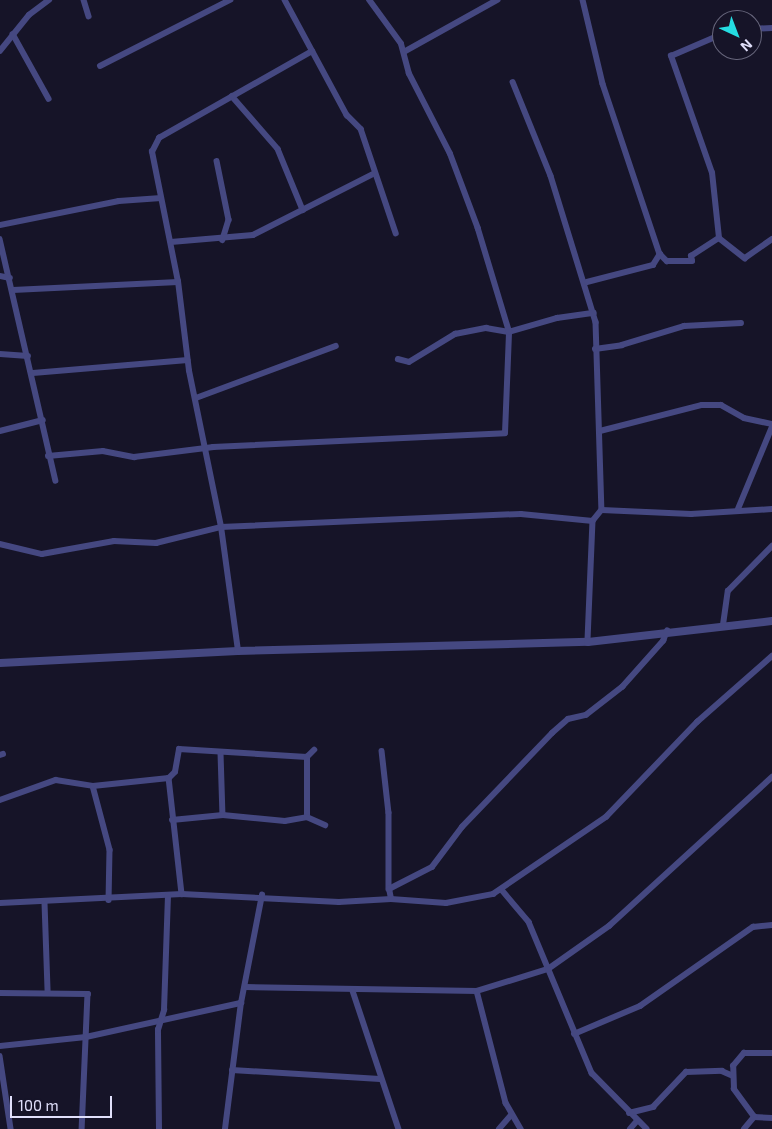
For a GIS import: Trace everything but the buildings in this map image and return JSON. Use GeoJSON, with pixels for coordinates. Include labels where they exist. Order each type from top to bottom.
{"type":"FeatureCollection","features":[{"type":"Feature","properties":{"kind":"street"},"geometry":{"type":"LineString","coordinates":[[0,51],[13,34],[49,0]]}},
{"type":"Feature","properties":{"kind":"street"},"geometry":{"type":"LineString","coordinates":[[84,0],[89,16]]}},
{"type":"Feature","properties":{"kind":"street"},"geometry":{"type":"LineString","coordinates":[[100,66],[230,0]]}},
{"type":"Feature","properties":{"kind":"street"},"geometry":{"type":"LineString","coordinates":[[285,0],[347,115],[362,130],[373,174],[396,233]]}},
{"type":"Feature","properties":{"kind":"street"},"geometry":{"type":"LineString","coordinates":[[48,456],[103,451],[134,457],[202,449],[386,436],[438,439],[501,435],[508,422],[509,332],[478,229],[450,154],[410,74],[404,52],[369,0]]}},
{"type":"Feature","properties":{"kind":"street"},"geometry":{"type":"LineString","coordinates":[[404,52],[497,0]]}},
{"type":"Feature","properties":{"kind":"street"},"geometry":{"type":"LineString","coordinates":[[583,0],[603,84],[660,254],[667,261]]}},
{"type":"Feature","properties":{"kind":"street"},"geometry":{"type":"LineString","coordinates":[[13,34],[49,100]]}},
{"type":"Feature","properties":{"kind":"street"},"geometry":{"type":"LineString","coordinates":[[712,38],[671,56],[712,173],[719,238],[745,258],[772,238]]}},
{"type":"Feature","properties":{"kind":"street"},"geometry":{"type":"LineString","coordinates":[[202,449],[178,282],[161,198],[154,143],[312,51]]}},
{"type":"Feature","properties":{"kind":"street"},"geometry":{"type":"LineString","coordinates":[[513,82],[587,282],[594,313],[602,510],[593,521],[588,642]]}},
{"type":"Feature","properties":{"kind":"street"},"geometry":{"type":"LineString","coordinates":[[232,96],[278,149],[303,210]]}},
{"type":"Feature","properties":{"kind":"street"},"geometry":{"type":"LineString","coordinates":[[217,161],[229,220],[223,240]]}},
{"type":"Feature","properties":{"kind":"street"},"geometry":{"type":"LineString","coordinates":[[171,242],[223,240],[253,236],[373,174]]}},
{"type":"Feature","properties":{"kind":"street"},"geometry":{"type":"LineString","coordinates":[[0,225],[119,201],[161,198]]}},
{"type":"Feature","properties":{"kind":"street"},"geometry":{"type":"LineString","coordinates":[[587,282],[667,261],[692,261],[691,256],[719,238]]}},
{"type":"Feature","properties":{"kind":"street"},"geometry":{"type":"LineString","coordinates":[[0,239],[43,420],[48,456],[56,481]]}},
{"type":"Feature","properties":{"kind":"street"},"geometry":{"type":"LineString","coordinates":[[653,265],[660,254]]}},
{"type":"Feature","properties":{"kind":"street"},"geometry":{"type":"LineString","coordinates":[[0,276],[10,278]]}},
{"type":"Feature","properties":{"kind":"street"},"geometry":{"type":"LineString","coordinates":[[13,290],[178,282]]}},
{"type":"Feature","properties":{"kind":"street"},"geometry":{"type":"LineString","coordinates":[[398,359],[409,362],[456,334],[486,328],[509,332],[557,318],[594,313]]}},
{"type":"Feature","properties":{"kind":"street"},"geometry":{"type":"LineString","coordinates":[[595,349],[622,345],[684,326],[740,324]]}},
{"type":"Feature","properties":{"kind":"street"},"geometry":{"type":"LineString","coordinates":[[196,398],[336,346]]}},
{"type":"Feature","properties":{"kind":"street"},"geometry":{"type":"LineString","coordinates":[[0,354],[28,356]]}},
{"type":"Feature","properties":{"kind":"street"},"geometry":{"type":"LineString","coordinates":[[32,373],[188,360]]}},
{"type":"Feature","properties":{"kind":"street"},"geometry":{"type":"LineString","coordinates":[[600,431],[702,405],[721,405],[744,418],[772,426],[738,509]]}},
{"type":"Feature","properties":{"kind":"street"},"geometry":{"type":"LineString","coordinates":[[0,431],[43,420]]}},
{"type":"Feature","properties":{"kind":"street"},"geometry":{"type":"LineString","coordinates":[[202,449],[207,452],[221,527],[238,650]]}},
{"type":"Feature","properties":{"kind":"street"},"geometry":{"type":"LineString","coordinates":[[602,510],[691,514],[738,509],[772,509]]}},
{"type":"Feature","properties":{"kind":"street"},"geometry":{"type":"LineString","coordinates":[[0,544],[42,554],[114,541],[156,543],[221,527],[521,514],[593,521]]}},
{"type":"Feature","properties":{"kind":"street"},"geometry":{"type":"LineString","coordinates":[[722,625],[728,591],[772,546]]}},
{"type":"Feature","properties":{"kind":"street"},"geometry":{"type":"LineString","coordinates":[[0,664],[238,650],[588,642],[667,631],[772,621]]}},
{"type":"Feature","properties":{"kind":"street"},"geometry":{"type":"LineString","coordinates":[[390,888],[432,868],[520,763],[568,719],[586,715],[622,686],[663,641],[667,631]]}},
{"type":"Feature","properties":{"kind":"street"},"geometry":{"type":"LineString","coordinates":[[0,902],[45,903],[182,894],[262,895],[339,902],[391,899],[446,902],[502,890],[606,817],[697,722],[772,656]]}},
{"type":"Feature","properties":{"kind":"street"},"geometry":{"type":"LineString","coordinates":[[0,664],[100,662]]}},
{"type":"Feature","properties":{"kind":"street"},"geometry":{"type":"LineString","coordinates":[[0,800],[56,780],[93,786],[169,778],[175,772],[178,749],[307,757]]}},
{"type":"Feature","properties":{"kind":"street"},"geometry":{"type":"LineString","coordinates":[[307,817],[307,757],[314,750]]}},
{"type":"Feature","properties":{"kind":"street"},"geometry":{"type":"LineString","coordinates":[[382,751],[389,813],[391,899]]}},
{"type":"Feature","properties":{"kind":"street"},"geometry":{"type":"LineString","coordinates":[[221,753],[223,815]]}},
{"type":"Feature","properties":{"kind":"street"},"geometry":{"type":"LineString","coordinates":[[246,987],[352,991],[477,991],[548,969],[614,922],[772,777]]}},
{"type":"Feature","properties":{"kind":"street"},"geometry":{"type":"LineString","coordinates":[[169,778],[172,820],[182,894]]}},
{"type":"Feature","properties":{"kind":"street"},"geometry":{"type":"LineString","coordinates":[[93,786],[110,850],[109,900]]}},
{"type":"Feature","properties":{"kind":"street"},"geometry":{"type":"LineString","coordinates":[[172,820],[223,815],[285,821],[307,817],[325,825]]}},
{"type":"Feature","properties":{"kind":"street"},"geometry":{"type":"LineString","coordinates":[[502,890],[528,922],[592,1073],[637,1121],[647,1129]]}},
{"type":"Feature","properties":{"kind":"street"},"geometry":{"type":"LineString","coordinates":[[224,1129],[241,1003],[246,987],[262,895]]}},
{"type":"Feature","properties":{"kind":"street"},"geometry":{"type":"LineString","coordinates":[[159,1129],[158,1030],[162,1020],[168,896]]}},
{"type":"Feature","properties":{"kind":"street"},"geometry":{"type":"LineString","coordinates":[[45,903],[48,991]]}},
{"type":"Feature","properties":{"kind":"street"},"geometry":{"type":"LineString","coordinates":[[574,1034],[640,1006],[753,927],[772,925]]}},
{"type":"Feature","properties":{"kind":"street"},"geometry":{"type":"LineString","coordinates":[[0,992],[48,991],[88,994],[82,1129]]}},
{"type":"Feature","properties":{"kind":"street"},"geometry":{"type":"LineString","coordinates":[[352,991],[380,1079],[399,1129]]}},
{"type":"Feature","properties":{"kind":"street"},"geometry":{"type":"LineString","coordinates":[[477,991],[511,1115],[521,1129]]}},
{"type":"Feature","properties":{"kind":"street"},"geometry":{"type":"LineString","coordinates":[[0,1046],[86,1038],[241,1003]]}},
{"type":"Feature","properties":{"kind":"street"},"geometry":{"type":"LineString","coordinates":[[754,1117],[734,1089],[733,1076],[738,1057],[772,1053]]}},
{"type":"Feature","properties":{"kind":"street"},"geometry":{"type":"LineString","coordinates":[[0,1056],[11,1129]]}},
{"type":"Feature","properties":{"kind":"street"},"geometry":{"type":"LineString","coordinates":[[232,1070],[380,1079]]}},
{"type":"Feature","properties":{"kind":"street"},"geometry":{"type":"LineString","coordinates":[[630,1113],[653,1107],[686,1072],[722,1070],[733,1076]]}},
{"type":"Feature","properties":{"kind":"street"},"geometry":{"type":"LineString","coordinates":[[499,1129],[511,1115]]}},
{"type":"Feature","properties":{"kind":"street"},"geometry":{"type":"LineString","coordinates":[[754,1117],[772,1118]]}},
{"type":"Feature","properties":{"kind":"street"},"geometry":{"type":"LineString","coordinates":[[744,1129],[754,1117]]}},
{"type":"Feature","properties":{"kind":"street"},"geometry":{"type":"LineString","coordinates":[[630,1129],[637,1121]]}}]}
